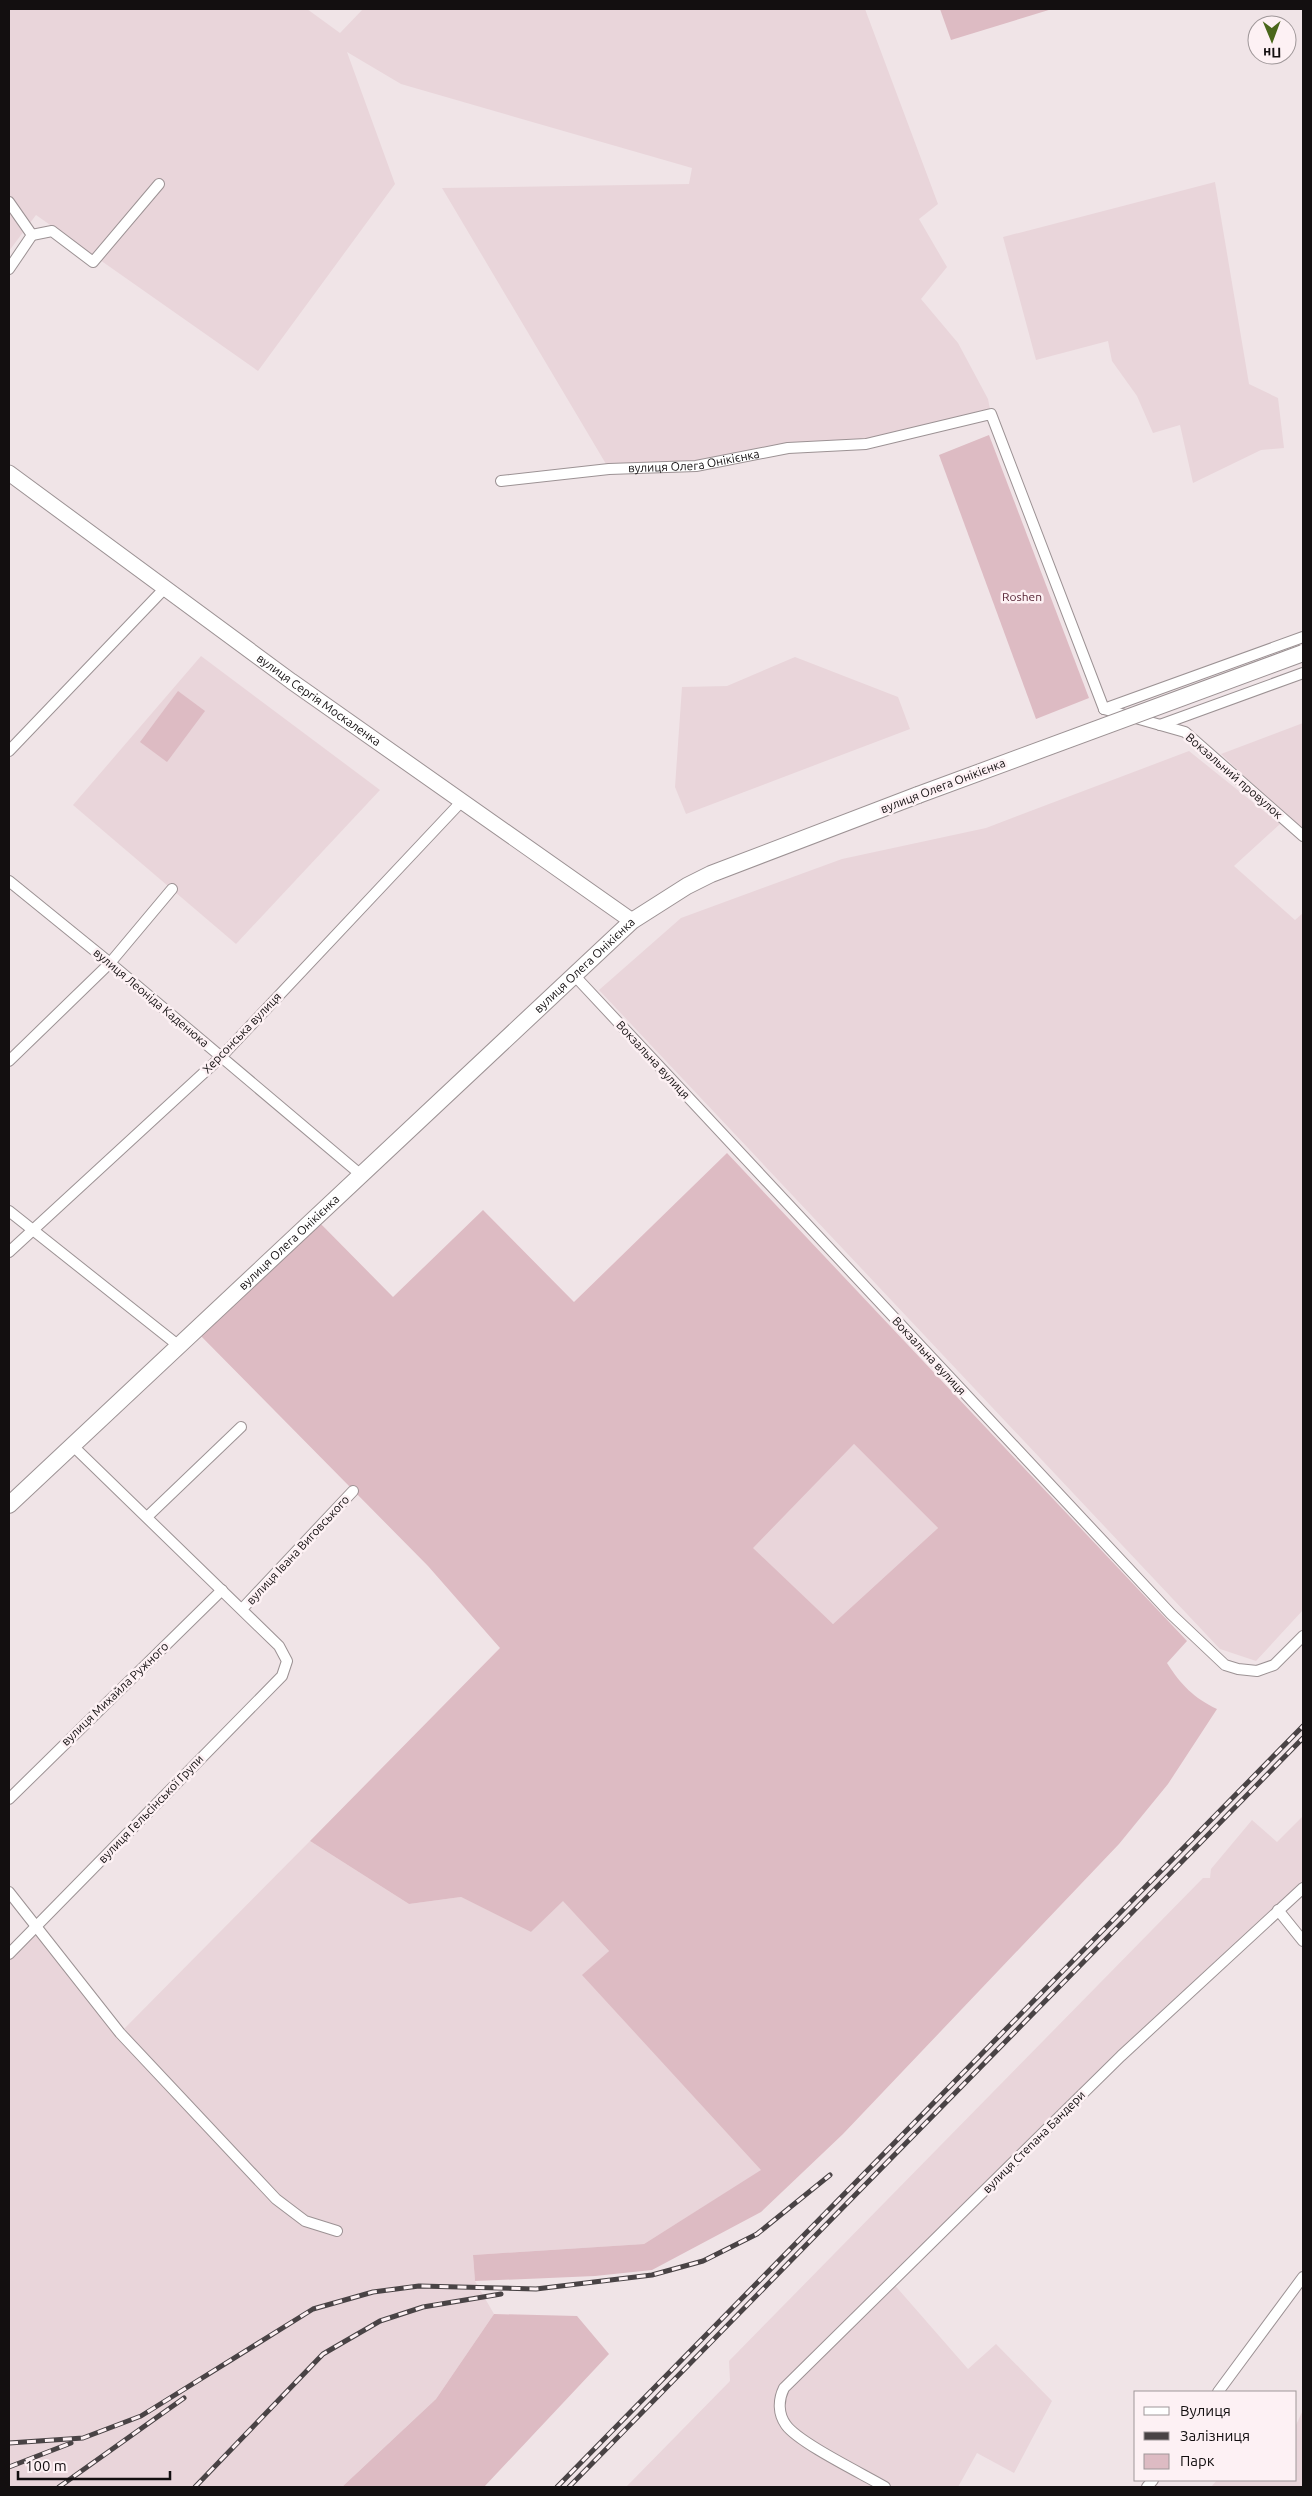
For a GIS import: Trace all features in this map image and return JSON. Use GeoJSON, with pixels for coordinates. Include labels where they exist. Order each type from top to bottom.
{"type":"FeatureCollection","features":[{"type":"Feature","properties":{"kind":"main road","name":"вулиця Сергія Москаленка"},"geometry":{"type":"LineString","coordinates":[[9,473],[291,681],[632,921]]}},
{"type":"Feature","properties":{"kind":"main road","name":"вулиця Олега Онікієнка"},"geometry":{"type":"LineString","coordinates":[[9,1505],[632,921],[681,890],[711,874],[918,794],[1303,653]]}},
{"type":"Feature","properties":{"kind":"street"},"geometry":{"type":"LineString","coordinates":[[9,269],[32,235],[52,231],[93,262],[159,184]]}},
{"type":"Feature","properties":{"kind":"street"},"geometry":{"type":"LineString","coordinates":[[9,202],[32,235]]}},
{"type":"Feature","properties":{"kind":"street","name":"вулиця Олега Онікієнка"},"geometry":{"type":"LineString","coordinates":[[501,481],[609,468],[696,466],[788,448],[866,444],[915,434],[991,414],[1104,708]]}},
{"type":"Feature","properties":{"kind":"street"},"geometry":{"type":"LineString","coordinates":[[9,751],[165,588]]}},
{"type":"Feature","properties":{"kind":"street"},"geometry":{"type":"LineString","coordinates":[[1104,708],[1303,637]]}},
{"type":"Feature","properties":{"kind":"street"},"geometry":{"type":"LineString","coordinates":[[1160,725],[1303,673]]}},
{"type":"Feature","properties":{"kind":"street","name":"Вокзальний провулок"},"geometry":{"type":"LineString","coordinates":[[1104,708],[1185,732],[1303,836]]}},
{"type":"Feature","properties":{"kind":"street","name":"Херсонська вулиця"},"geometry":{"type":"LineString","coordinates":[[9,1252],[221,1057],[462,801]]}},
{"type":"Feature","properties":{"kind":"street","name":"вулиця Леоніда Каденюка"},"geometry":{"type":"LineString","coordinates":[[9,881],[110,963],[360,1174]]}},
{"type":"Feature","properties":{"kind":"street"},"geometry":{"type":"LineString","coordinates":[[9,1061],[110,963],[172,890]]}},
{"type":"Feature","properties":{"kind":"street","name":"Вокзальна вулиця"},"geometry":{"type":"LineString","coordinates":[[574,975],[1171,1614],[1225,1665],[1257,1671],[1274,1666],[1303,1636]]}},
{"type":"Feature","properties":{"kind":"street"},"geometry":{"type":"LineString","coordinates":[[9,1211],[179,1346]]}},
{"type":"Feature","properties":{"kind":"street"},"geometry":{"type":"LineString","coordinates":[[147,1517],[241,1427]]}},
{"type":"Feature","properties":{"kind":"street"},"geometry":{"type":"LineString","coordinates":[[73,1446],[242,1609]]}},
{"type":"Feature","properties":{"kind":"street","name":"вулиця Івана Виговського"},"geometry":{"type":"LineString","coordinates":[[242,1609],[353,1491]]}},
{"type":"Feature","properties":{"kind":"street","name":"вулиця Михайла Ружного"},"geometry":{"type":"LineString","coordinates":[[9,1799],[222,1590]]}},
{"type":"Feature","properties":{"kind":"street","name":"вулиця Гельсінської Групи"},"geometry":{"type":"LineString","coordinates":[[9,1954],[282,1676],[287,1661],[280,1646],[242,1609]]}},
{"type":"Feature","properties":{"kind":"street","name":"вулиця Степана Бандери"},"geometry":{"type":"LineString","coordinates":[[885,2487],[793,2432],[784,2423],[779,2406],[782,2393],[791,2381],[1096,2080],[1303,1888]]}},
{"type":"Feature","properties":{"kind":"street"},"geometry":{"type":"LineString","coordinates":[[9,1892],[120,2034],[276,2199],[304,2221],[336,2231]]}},
{"type":"Feature","properties":{"kind":"street"},"geometry":{"type":"LineString","coordinates":[[1278,1910],[1303,1941]]}},
{"type":"Feature","properties":{"kind":"street"},"geometry":{"type":"LineString","coordinates":[[1219,2391],[1303,2277]]}},
{"type":"Feature","properties":{"kind":"shaded area"},"geometry":{"type":"Polygon","coordinates":[[[9,9],[307,9],[340,33],[363,9],[865,9],[938,204],[919,219],[947,267],[921,299],[958,343],[988,399],[991,414],[915,434],[788,448],[696,466],[609,469],[442,188],[689,184],[692,168],[401,84],[347,52],[395,184],[258,371],[36,215],[9,251],[9,9]]]}},
{"type":"Feature","properties":{"kind":"shaded area"},"geometry":{"type":"Polygon","coordinates":[[[1215,182],[1249,384],[1278,398],[1284,448],[1261,450],[1193,483],[1180,425],[1153,433],[1137,396],[1112,361],[1108,341],[1036,360],[1003,237],[1215,182]]]}},
{"type":"Feature","properties":{"kind":"shaded area"},"geometry":{"type":"Polygon","coordinates":[[[201,656],[380,790],[236,944],[73,805],[201,656]]]}},
{"type":"Feature","properties":{"kind":"shaded area"},"geometry":{"type":"Polygon","coordinates":[[[795,657],[898,697],[910,729],[686,814],[675,787],[682,687],[727,686],[795,657]]]}},
{"type":"Feature","properties":{"kind":"shaded area"},"geometry":{"type":"Polygon","coordinates":[[[1303,723],[1303,832],[1221,754],[1303,723]]]}},
{"type":"Feature","properties":{"kind":"shaded area"},"geometry":{"type":"Polygon","coordinates":[[[1189,751],[1280,824],[1234,866],[1295,920],[1303,913],[1303,1610],[1256,1661],[1220,1649],[599,990],[681,918],[842,859],[986,828],[1189,751]]]}},
{"type":"Feature","properties":{"kind":"shaded area"},"geometry":{"type":"Polygon","coordinates":[[[854,1444],[938,1528],[833,1624],[752,1548],[854,1444]]]}},
{"type":"Feature","properties":{"kind":"shaded area"},"geometry":{"type":"Polygon","coordinates":[[[1303,1816],[1303,1888],[892,2282],[968,2369],[996,2344],[1052,2401],[1014,2473],[977,2453],[958,2487],[626,2487],[730,2381],[729,2361],[1203,1878],[1210,1878],[1211,1869],[1252,1820],[1277,1842],[1303,1816]]]}},
{"type":"Feature","properties":{"kind":"shaded area"},"geometry":{"type":"Polygon","coordinates":[[[310,1841],[409,1904],[461,1897],[531,1932],[563,1900],[609,1951],[583,1975],[762,2170],[644,2244],[473,2255],[475,2281],[494,2314],[436,2399],[342,2487],[9,2487],[9,1954],[36,1927],[120,2033],[310,1841]]]}},
{"type":"Feature","properties":{"kind":"shaded area"},"geometry":{"type":"Polygon","coordinates":[[[1303,2410],[1303,2487],[1211,2487],[1216,2481],[1297,2481],[1297,2423],[1303,2410]]]}},
{"type":"Feature","properties":{"kind":"green space"},"geometry":{"type":"Polygon","coordinates":[[[940,9],[1052,9],[951,40],[940,9]]]}},
{"type":"Feature","properties":{"kind":"green space","name":"Roshen"},"geometry":{"type":"Polygon","coordinates":[[[989,435],[1089,698],[1036,719],[939,455],[989,435]]]}},
{"type":"Feature","properties":{"kind":"green space"},"geometry":{"type":"Polygon","coordinates":[[[178,691],[205,711],[167,762],[140,742],[178,691]]]}},
{"type":"Feature","properties":{"kind":"green space"},"geometry":{"type":"Polygon","coordinates":[[[727,1153],[1187,1641],[1167,1663],[1177,1678],[1189,1690],[1201,1700],[1217,1709],[1168,1784],[1119,1844],[843,2134],[761,2212],[652,2270],[595,2276],[475,2281],[473,2255],[644,2244],[761,2170],[582,1975],[609,1951],[563,1901],[531,1932],[461,1897],[409,1904],[310,1841],[500,1648],[428,1566],[195,1330],[315,1218],[393,1297],[483,1210],[574,1302],[727,1153]],[[854,1444],[753,1548],[833,1624],[938,1528],[854,1444]]]}},
{"type":"Feature","properties":{"kind":"green space"},"geometry":{"type":"Polygon","coordinates":[[[494,2314],[577,2316],[609,2354],[484,2487],[342,2487],[436,2399],[494,2314]]]}},
{"type":"Feature","properties":{"kind":"railway"},"geometry":{"type":"LineString","coordinates":[[557,2487],[1303,1726]]}},
{"type":"Feature","properties":{"kind":"railway"},"geometry":{"type":"LineString","coordinates":[[569,2487],[1303,1738]]}},
{"type":"Feature","properties":{"kind":"railway"},"geometry":{"type":"LineString","coordinates":[[9,2443],[83,2438],[141,2416],[313,2309],[373,2292],[419,2286],[536,2289],[652,2275],[703,2261],[757,2234],[830,2175]]}},
{"type":"Feature","properties":{"kind":"railway"},"geometry":{"type":"LineString","coordinates":[[195,2487],[323,2354],[380,2321],[423,2307],[501,2294]]}},
{"type":"Feature","properties":{"kind":"railway"},"geometry":{"type":"LineString","coordinates":[[59,2487],[184,2398]]}},
{"type":"Feature","properties":{"kind":"railway"},"geometry":{"type":"LineString","coordinates":[[9,2467],[71,2443]]}}]}
